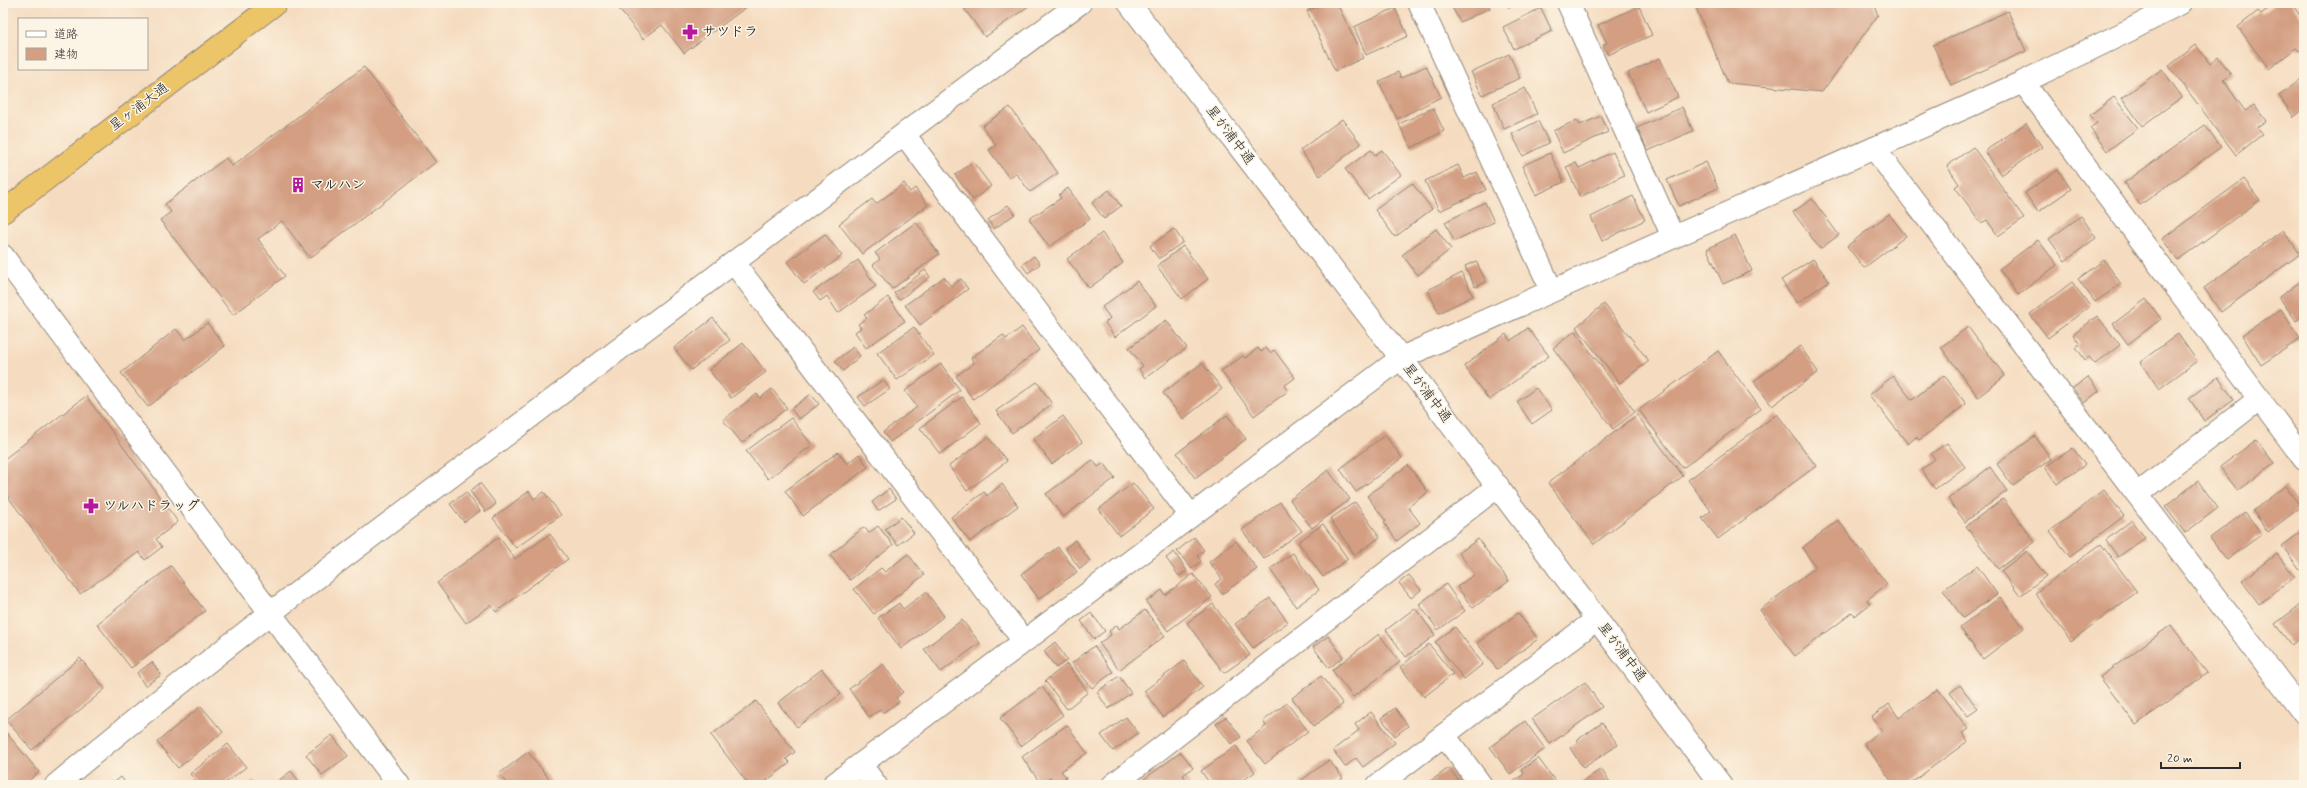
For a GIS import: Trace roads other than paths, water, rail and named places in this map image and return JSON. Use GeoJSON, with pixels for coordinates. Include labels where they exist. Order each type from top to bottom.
{"type":"FeatureCollection","features":[{"type":"Feature","properties":{"kind":"highway","name":"星ヶ浦大通"},"geometry":{"type":"LineString","coordinates":[[3,212],[276,3]]}},
{"type":"Feature","properties":{"kind":"street"},"geometry":{"type":"LineString","coordinates":[[56,785],[150,706],[271,612],[1080,3]]}},
{"type":"Feature","properties":{"kind":"street","name":"星が浦中通"},"geometry":{"type":"LineString","coordinates":[[1129,3],[1498,486],[1721,785]]}},
{"type":"Feature","properties":{"kind":"street"},"geometry":{"type":"LineString","coordinates":[[1419,3],[1552,291]]}},
{"type":"Feature","properties":{"kind":"street"},"geometry":{"type":"LineString","coordinates":[[1568,3],[1673,237]]}},
{"type":"Feature","properties":{"kind":"street"},"geometry":{"type":"LineString","coordinates":[[833,785],[1401,358],[2023,82],[2132,29],[2180,3]]}},
{"type":"Feature","properties":{"kind":"street"},"geometry":{"type":"LineString","coordinates":[[2023,82],[2304,459]]}},
{"type":"Feature","properties":{"kind":"street"},"geometry":{"type":"LineString","coordinates":[[904,134],[1191,516]]}},
{"type":"Feature","properties":{"kind":"street"},"geometry":{"type":"LineString","coordinates":[[1874,148],[2304,714]]}},
{"type":"Feature","properties":{"kind":"street"},"geometry":{"type":"LineString","coordinates":[[3,256],[271,612],[398,785]]}},
{"type":"Feature","properties":{"kind":"street"},"geometry":{"type":"LineString","coordinates":[[734,263],[1024,641]]}},
{"type":"Feature","properties":{"kind":"street"},"geometry":{"type":"LineString","coordinates":[[2138,494],[2259,399]]}},
{"type":"Feature","properties":{"kind":"street"},"geometry":{"type":"LineString","coordinates":[[1113,785],[1498,486]]}},
{"type":"Feature","properties":{"kind":"street"},"geometry":{"type":"LineString","coordinates":[[1378,785],[1597,619]]}},
{"type":"Feature","properties":{"kind":"street"},"geometry":{"type":"LineString","coordinates":[[1444,735],[1481,785]]}},
{"type":"Feature","properties":{"kind":"street"},"geometry":{"type":"LineString","coordinates":[[861,765],[876,785]]}},
{"type":"Feature","properties":{"kind":"place","name":"サツドラ"},"geometry":{"type":"Point","coordinates":[690,32]}},
{"type":"Feature","properties":{"kind":"place","name":"マルハン"},"geometry":{"type":"Point","coordinates":[298,185]}},
{"type":"Feature","properties":{"kind":"place","name":"ツルハドラッグ"},"geometry":{"type":"Point","coordinates":[91,506]}}]}
